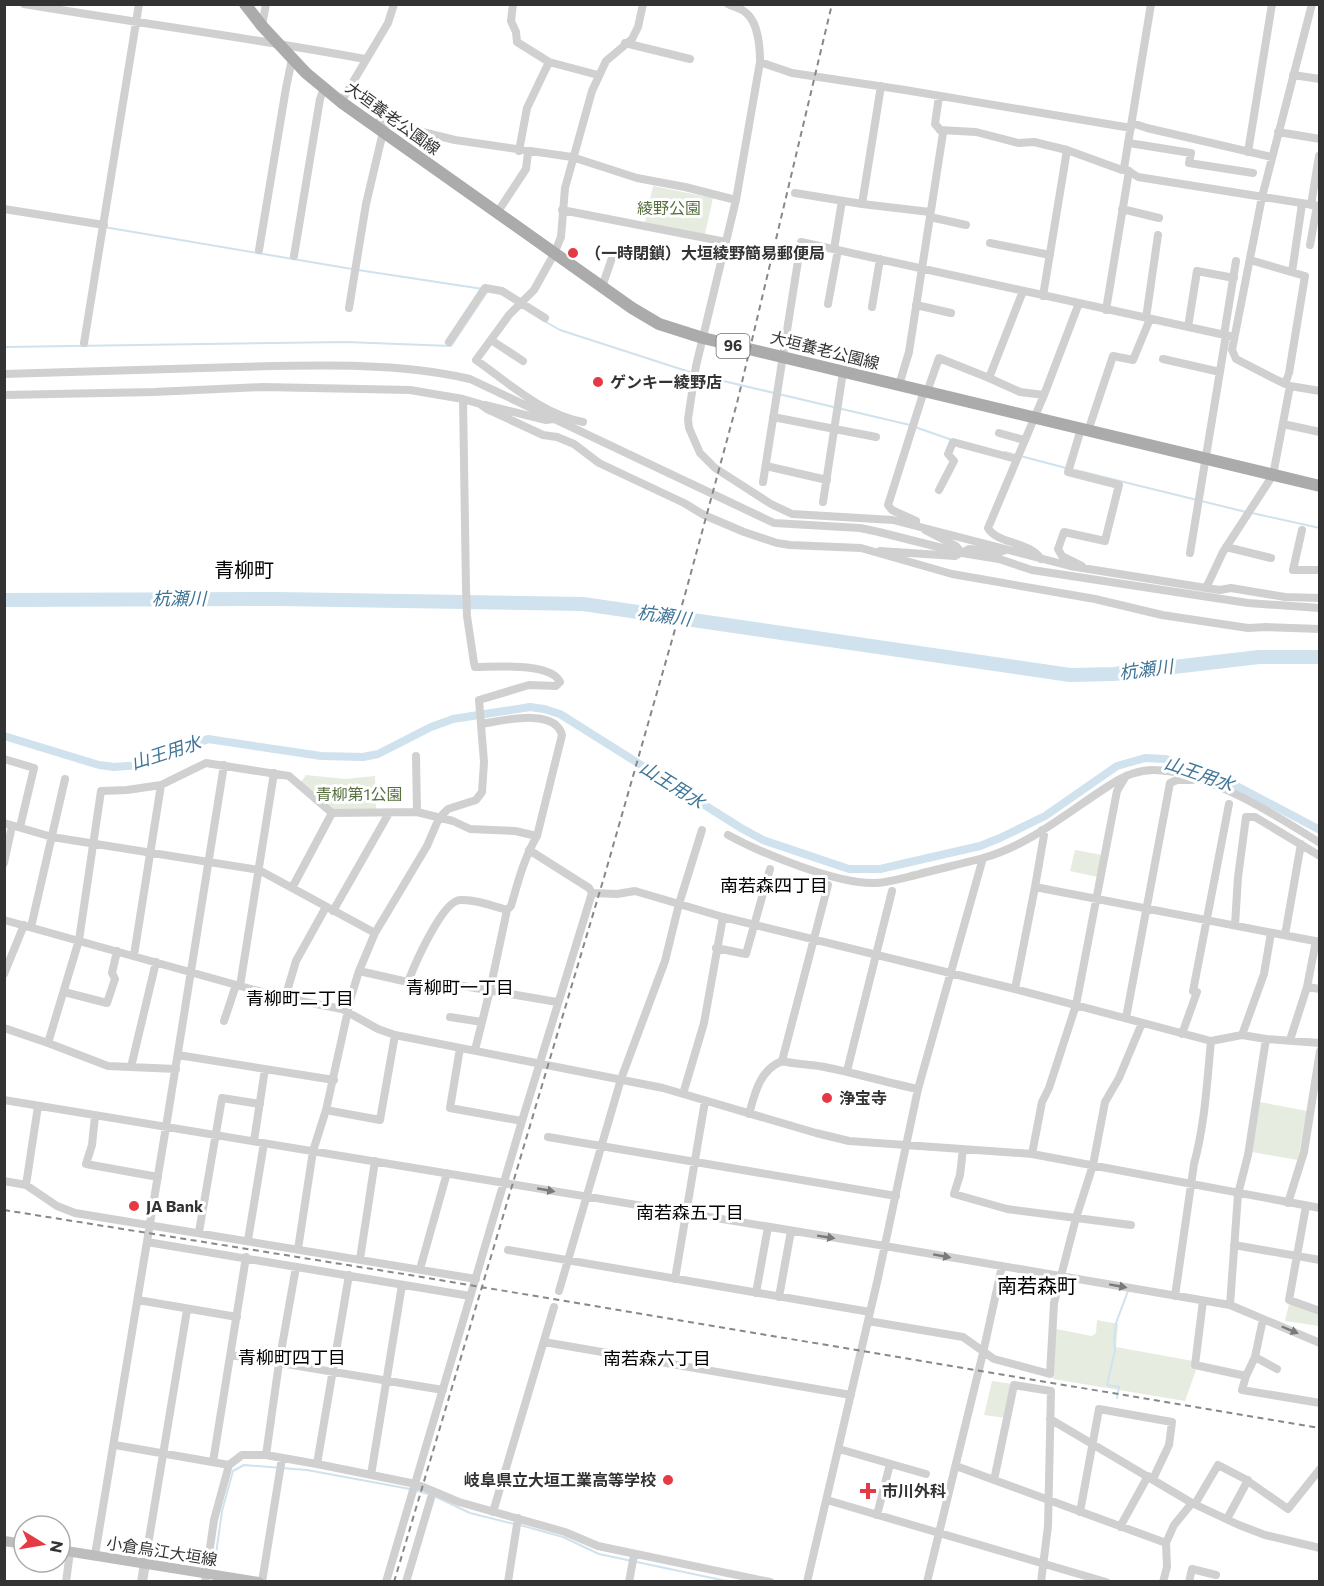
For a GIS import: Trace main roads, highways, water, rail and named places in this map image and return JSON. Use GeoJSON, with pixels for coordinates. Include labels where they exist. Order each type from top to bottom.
{"type":"FeatureCollection","features":[{"type":"Feature","properties":{"kind":"main road","name":"大垣養老公園線"},"geometry":{"type":"LineString","coordinates":[[245,4],[277,43],[341,102],[554,254],[660,324],[703,338],[1320,486]]}},
{"type":"Feature","properties":{"kind":"main road","name":"小倉烏江大垣線"},"geometry":{"type":"LineString","coordinates":[[72,1552],[145,1563],[206,1577],[261,1581]]}},
{"type":"Feature","properties":{"kind":"waterway"},"geometry":{"type":"LineString","coordinates":[[104,227],[352,269]]}},
{"type":"Feature","properties":{"kind":"waterway"},"geometry":{"type":"LineString","coordinates":[[358,270],[483,289]]}},
{"type":"Feature","properties":{"kind":"waterway"},"geometry":{"type":"LineString","coordinates":[[4,347],[346,342],[451,346],[487,292]]}},
{"type":"Feature","properties":{"kind":"waterway"},"geometry":{"type":"LineString","coordinates":[[544,321],[560,330],[702,376],[910,425]]}},
{"type":"Feature","properties":{"kind":"waterway"},"geometry":{"type":"LineString","coordinates":[[915,427],[952,440]]}},
{"type":"Feature","properties":{"kind":"waterway"},"geometry":{"type":"LineString","coordinates":[[1005,452],[1066,468]]}},
{"type":"Feature","properties":{"kind":"waterway"},"geometry":{"type":"LineString","coordinates":[[1071,469],[1246,512]]}},
{"type":"Feature","properties":{"kind":"waterway"},"geometry":{"type":"LineString","coordinates":[[1252,513],[1320,528]]}},
{"type":"Feature","properties":{"kind":"waterway","name":"杭瀬川"},"geometry":{"type":"LineString","coordinates":[[4,600],[278,599],[583,604],[1070,675],[1114,674],[1259,657],[1320,657]]}},
{"type":"Feature","properties":{"kind":"waterway","name":"山王用水"},"geometry":{"type":"LineString","coordinates":[[4,736],[99,765],[114,767],[141,765],[208,739],[321,756],[363,757],[378,754],[431,727],[453,719],[530,707],[544,709],[560,714],[763,840],[849,869],[880,869],[980,846],[1045,816],[1117,766],[1145,758],[1166,759],[1231,783],[1320,830]]}},
{"type":"Feature","properties":{"kind":"waterway"},"geometry":{"type":"LineString","coordinates":[[1117,1398],[1119,1387],[1107,1385],[1115,1350],[1116,1323],[1128,1291]]}},
{"type":"Feature","properties":{"kind":"waterway"},"geometry":{"type":"LineString","coordinates":[[215,1561],[222,1511],[233,1471],[244,1465],[307,1470],[410,1489]]}},
{"type":"Feature","properties":{"kind":"waterway"},"geometry":{"type":"LineString","coordinates":[[415,1490],[470,1513],[514,1524]]}},
{"type":"Feature","properties":{"kind":"waterway"},"geometry":{"type":"LineString","coordinates":[[520,1525],[563,1537],[599,1554],[731,1582]]}},
{"type":"Feature","properties":{"kind":"railway"},"geometry":{"type":"LineString","coordinates":[[394,1582],[605,874],[686,591],[737,403],[832,4]]}},
{"type":"Feature","properties":{"kind":"railway"},"geometry":{"type":"LineString","coordinates":[[4,1210],[416,1276],[1320,1428]]}},
{"type":"Feature","properties":{"kind":"place","name":"（一時閉鎖）大垣綾野簡易郵便局"},"geometry":{"type":"Point","coordinates":[573,253]}},
{"type":"Feature","properties":{"kind":"place","name":"ゲンキー綾野店"},"geometry":{"type":"Point","coordinates":[598,382]}},
{"type":"Feature","properties":{"kind":"place","name":"浄宝寺"},"geometry":{"type":"Point","coordinates":[827,1098]}},
{"type":"Feature","properties":{"kind":"place","name":"JA Bank"},"geometry":{"type":"Point","coordinates":[134,1206]}},
{"type":"Feature","properties":{"kind":"place","name":"岐阜県立大垣工業高等学校"},"geometry":{"type":"Point","coordinates":[668,1480]}},
{"type":"Feature","properties":{"kind":"place","name":"市川外科"},"geometry":{"type":"Point","coordinates":[868,1491]}},
{"type":"Feature","properties":{"kind":"district","name":"青柳町"},"geometry":{"type":"Point","coordinates":[244,570]}},
{"type":"Feature","properties":{"kind":"district","name":"南若森四丁目"},"geometry":{"type":"Point","coordinates":[774,886]}},
{"type":"Feature","properties":{"kind":"district","name":"青柳町一丁目"},"geometry":{"type":"Point","coordinates":[460,988]}},
{"type":"Feature","properties":{"kind":"district","name":"青柳町二丁目"},"geometry":{"type":"Point","coordinates":[300,999]}},
{"type":"Feature","properties":{"kind":"district","name":"南若森五丁目"},"geometry":{"type":"Point","coordinates":[690,1213]}},
{"type":"Feature","properties":{"kind":"district","name":"南若森町"},"geometry":{"type":"Point","coordinates":[1037,1286]}},
{"type":"Feature","properties":{"kind":"district","name":"青柳町四丁目"},"geometry":{"type":"Point","coordinates":[292,1358]}},
{"type":"Feature","properties":{"kind":"district","name":"南若森六丁目"},"geometry":{"type":"Point","coordinates":[657,1359]}},
{"type":"Feature","properties":{"kind":"park label","name":"綾野公園"},"geometry":{"type":"Point","coordinates":[669,208]}},
{"type":"Feature","properties":{"kind":"park label","name":"青柳第1公園"},"geometry":{"type":"Point","coordinates":[359,794]}}]}
